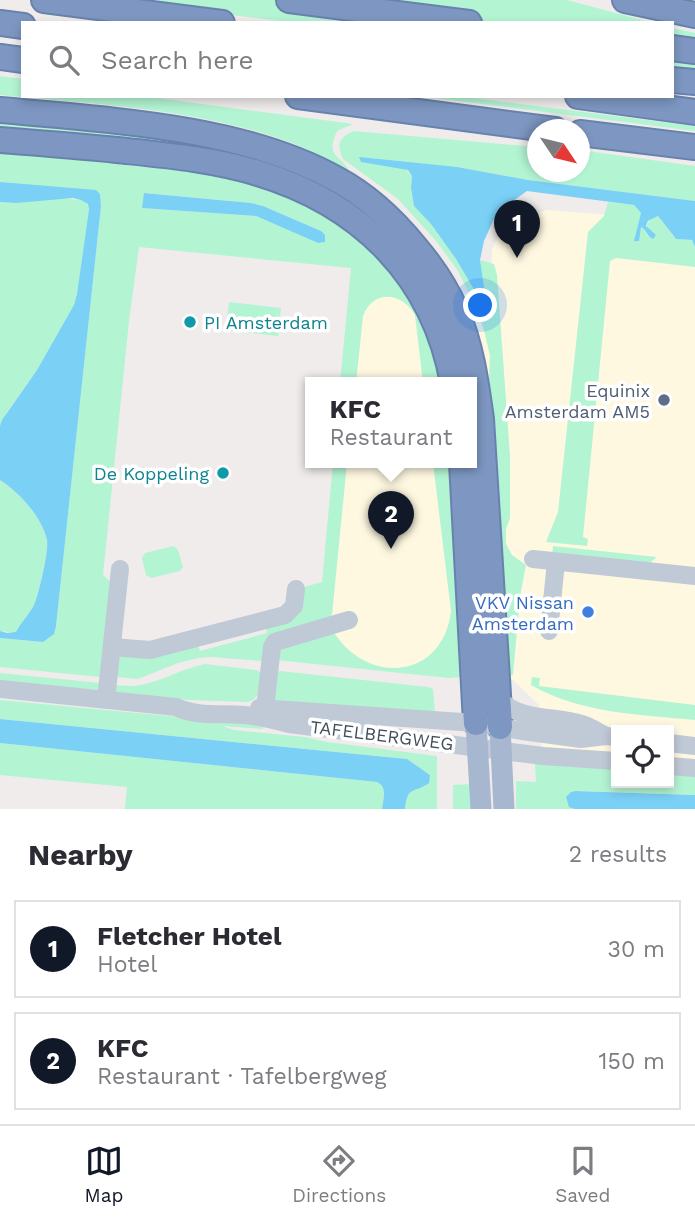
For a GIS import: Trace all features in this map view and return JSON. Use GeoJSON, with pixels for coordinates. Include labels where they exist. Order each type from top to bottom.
{"type":"FeatureCollection","features":[{"type":"Feature","properties":{"kind":"highway"},"geometry":{"type":"LineString","coordinates":[[44,0],[207,21]]}},
{"type":"Feature","properties":{"kind":"highway"},"geometry":{"type":"LineString","coordinates":[[289,0],[453,21]]}},
{"type":"Feature","properties":{"kind":"highway"},"geometry":{"type":"LineString","coordinates":[[625,0],[695,15]]}},
{"type":"Feature","properties":{"kind":"highway"},"geometry":{"type":"LineString","coordinates":[[0,23],[21,26]]}},
{"type":"Feature","properties":{"kind":"highway"},"geometry":{"type":"LineString","coordinates":[[674,48],[695,51]]}},
{"type":"Feature","properties":{"kind":"highway"},"geometry":{"type":"LineString","coordinates":[[0,57],[21,60]]}},
{"type":"Feature","properties":{"kind":"highway"},"geometry":{"type":"LineString","coordinates":[[674,80],[695,82]]}},
{"type":"Feature","properties":{"kind":"highway"},"geometry":{"type":"LineString","coordinates":[[313,98],[527,126]]}},
{"type":"Feature","properties":{"kind":"highway"},"geometry":{"type":"LineString","coordinates":[[593,98],[695,112]]}},
{"type":"Feature","properties":{"kind":"highway"},"geometry":{"type":"LineString","coordinates":[[0,110],[211,135],[282,154],[351,188],[392,221],[412,242],[445,289],[465,336],[475,377]]}},
{"type":"Feature","properties":{"kind":"highway"},"geometry":{"type":"LineString","coordinates":[[590,134],[695,147]]}},
{"type":"Feature","properties":{"kind":"highway"},"geometry":{"type":"LineString","coordinates":[[0,140],[172,155],[222,164],[257,172],[321,198],[369,231],[408,274],[425,300],[444,342],[452,377]]}},
{"type":"Feature","properties":{"kind":"highway"},"geometry":{"type":"LineString","coordinates":[[477,390],[498,698],[488,737]]}},
{"type":"Feature","properties":{"kind":"highway"},"geometry":{"type":"LineString","coordinates":[[462,468],[488,737]]}},
{"type":"Feature","properties":{"kind":"main road"},"geometry":{"type":"LineString","coordinates":[[481,809],[488,737]]}},
{"type":"Feature","properties":{"kind":"main road"},"geometry":{"type":"LineString","coordinates":[[488,737],[504,809]]}},
{"type":"Feature","properties":{"kind":"street"},"geometry":{"type":"LineString","coordinates":[[533,559],[695,576]]}},
{"type":"Feature","properties":{"kind":"street"},"geometry":{"type":"LineString","coordinates":[[549,631],[556,562]]}},
{"type":"Feature","properties":{"kind":"street"},"geometry":{"type":"LineString","coordinates":[[106,700],[120,569]]}},
{"type":"Feature","properties":{"kind":"street"},"geometry":{"type":"LineString","coordinates":[[112,647],[150,650],[285,615],[294,606],[296,589]]}},
{"type":"Feature","properties":{"kind":"street"},"geometry":{"type":"LineString","coordinates":[[265,713],[272,647],[275,642],[349,620]]}},
{"type":"Feature","properties":{"kind":"street","name":"TAFELBERGWEG"},"geometry":{"type":"LineString","coordinates":[[0,690],[176,707],[186,704],[228,705],[265,713],[488,737]]}},
{"type":"Feature","properties":{"kind":"street"},"geometry":{"type":"LineString","coordinates":[[498,698],[503,704],[520,713],[583,724],[611,737]]}},
{"type":"Feature","properties":{"kind":"street"},"geometry":{"type":"LineString","coordinates":[[488,737],[611,737]]}},
{"type":"Feature","properties":{"kind":"street"},"geometry":{"type":"LineString","coordinates":[[488,737],[543,756],[611,761]]}},
{"type":"Feature","properties":{"kind":"street"},"geometry":{"type":"LineString","coordinates":[[674,744],[695,746]]}},
{"type":"Feature","properties":{"kind":"street"},"geometry":{"type":"LineString","coordinates":[[674,766],[695,768]]}},
{"type":"Feature","properties":{"kind":"shaded area"},"geometry":{"type":"Polygon","coordinates":[[[546,210],[695,221],[695,809],[546,809],[539,705],[513,680],[457,673],[356,667],[340,650],[327,615],[342,468],[477,468],[477,377],[351,377],[364,300],[406,293],[491,294],[492,249],[498,237],[517,222],[546,210]]]}},
{"type":"Feature","properties":{"kind":"green space"},"geometry":{"type":"Polygon","coordinates":[[[113,0],[567,0],[646,21],[281,21],[113,0]]]}},
{"type":"Feature","properties":{"kind":"green space"},"geometry":{"type":"Polygon","coordinates":[[[674,28],[695,33],[695,70],[674,68],[674,28]]]}},
{"type":"Feature","properties":{"kind":"green space"},"geometry":{"type":"Polygon","coordinates":[[[0,76],[21,79],[21,97],[0,95],[0,76]]]}},
{"type":"Feature","properties":{"kind":"green space"},"geometry":{"type":"Polygon","coordinates":[[[33,98],[157,98],[353,124],[337,131],[333,147],[335,155],[350,172],[307,149],[257,132],[185,115],[33,98]]]}},
{"type":"Feature","properties":{"kind":"green space"},"geometry":{"type":"Polygon","coordinates":[[[436,98],[472,98],[695,126],[695,131],[436,98]]]}},
{"type":"Feature","properties":{"kind":"green space"},"geometry":{"type":"Polygon","coordinates":[[[0,119],[154,135],[263,157],[362,204],[451,342],[338,198],[0,132],[0,119]]]}},
{"type":"Feature","properties":{"kind":"green space"},"geometry":{"type":"Polygon","coordinates":[[[354,131],[527,146],[527,180],[457,167],[405,168],[412,176],[414,206],[431,224],[456,259],[482,303],[480,260],[494,264],[497,275],[510,456],[510,518],[506,529],[506,544],[512,555],[526,565],[520,597],[513,675],[504,677],[488,406],[490,356],[484,330],[458,271],[437,242],[398,199],[343,159],[340,142],[354,131]]]}},
{"type":"Feature","properties":{"kind":"green space"},"geometry":{"type":"Polygon","coordinates":[[[590,151],[695,166],[695,201],[544,182],[590,182],[590,151]]]}},
{"type":"Feature","properties":{"kind":"green space"},"geometry":{"type":"Polygon","coordinates":[[[0,152],[194,168],[274,188],[335,219],[402,279],[445,377],[422,377],[415,315],[403,302],[388,297],[374,301],[363,316],[357,377],[341,377],[351,268],[139,247],[103,575],[113,584],[100,677],[0,667],[0,638],[43,642],[56,626],[101,206],[100,194],[0,182],[0,152]],[[145,193],[142,208],[256,216],[318,243],[325,242],[321,231],[263,206],[145,193]]]}},
{"type":"Feature","properties":{"kind":"green space"},"geometry":{"type":"Polygon","coordinates":[[[59,198],[81,200],[88,204],[89,209],[77,294],[74,305],[37,370],[0,426],[0,202],[59,198]]]}},
{"type":"Feature","properties":{"kind":"green space"},"geometry":{"type":"Polygon","coordinates":[[[608,202],[634,205],[641,213],[641,227],[648,236],[648,223],[658,216],[676,239],[693,240],[695,267],[616,258],[610,261],[583,537],[588,539],[587,546],[546,542],[558,512],[588,232],[604,216],[608,202]]]}},
{"type":"Feature","properties":{"kind":"green space"},"geometry":{"type":"Polygon","coordinates":[[[229,302],[281,308],[278,336],[226,330],[229,302]]]}},
{"type":"Feature","properties":{"kind":"green space"},"geometry":{"type":"Polygon","coordinates":[[[333,468],[347,468],[332,615],[261,661],[198,658],[138,679],[117,677],[118,656],[197,642],[200,651],[267,633],[266,625],[301,588],[322,582],[333,468]]]}},
{"type":"Feature","properties":{"kind":"green space"},"geometry":{"type":"Polygon","coordinates":[[[434,468],[455,468],[461,677],[276,660],[281,647],[333,631],[348,649],[365,661],[383,667],[402,668],[419,662],[434,651],[445,634],[451,611],[434,468]]]}},
{"type":"Feature","properties":{"kind":"green space"},"geometry":{"type":"Polygon","coordinates":[[[0,480],[29,506],[47,540],[36,599],[16,633],[0,631],[0,480]]]}},
{"type":"Feature","properties":{"kind":"green space"},"geometry":{"type":"Polygon","coordinates":[[[174,546],[178,550],[183,567],[180,571],[151,578],[146,575],[142,558],[145,553],[174,546]]]}},
{"type":"Feature","properties":{"kind":"green space"},"geometry":{"type":"Polygon","coordinates":[[[553,546],[657,557],[647,565],[552,556],[553,546]]]}},
{"type":"Feature","properties":{"kind":"green space"},"geometry":{"type":"Polygon","coordinates":[[[205,664],[257,670],[262,674],[257,695],[247,702],[188,700],[119,694],[115,692],[113,685],[141,685],[205,664]]]}},
{"type":"Feature","properties":{"kind":"green space"},"geometry":{"type":"Polygon","coordinates":[[[277,672],[428,687],[433,689],[435,714],[277,703],[274,700],[277,672]]]}},
{"type":"Feature","properties":{"kind":"green space"},"geometry":{"type":"Polygon","coordinates":[[[0,673],[100,683],[101,690],[0,682],[0,673]]]}},
{"type":"Feature","properties":{"kind":"green space"},"geometry":{"type":"Polygon","coordinates":[[[532,677],[540,678],[539,686],[695,705],[695,720],[611,711],[569,702],[531,685],[532,677]]]}},
{"type":"Feature","properties":{"kind":"green space"},"geometry":{"type":"Polygon","coordinates":[[[0,700],[264,725],[263,729],[222,726],[234,730],[437,756],[437,809],[405,809],[410,793],[426,786],[430,775],[407,759],[0,719],[0,700]]]}},
{"type":"Feature","properties":{"kind":"green space"},"geometry":{"type":"Polygon","coordinates":[[[0,743],[377,782],[383,786],[384,797],[382,809],[125,809],[127,787],[0,775],[0,743]]]}},
{"type":"Feature","properties":{"kind":"green space"},"geometry":{"type":"Polygon","coordinates":[[[549,761],[611,766],[611,788],[674,788],[674,772],[695,774],[695,795],[576,791],[575,809],[516,809],[516,781],[536,782],[535,764],[549,761]]]}},
{"type":"Feature","properties":{"kind":"green space"},"geometry":{"type":"Polygon","coordinates":[[[473,784],[475,809],[453,809],[453,785],[473,784]]]}},
{"type":"Feature","properties":{"kind":"water"},"geometry":{"type":"Polygon","coordinates":[[[359,157],[457,167],[527,180],[527,182],[695,201],[695,247],[692,240],[676,239],[658,216],[648,221],[646,226],[656,235],[653,239],[641,227],[639,241],[634,241],[641,213],[634,205],[527,191],[506,206],[494,219],[484,241],[480,260],[486,301],[482,303],[456,259],[431,224],[414,206],[412,176],[408,170],[361,162],[359,157]]]}},
{"type":"Feature","properties":{"kind":"water"},"geometry":{"type":"Polygon","coordinates":[[[0,182],[96,190],[100,194],[101,206],[56,626],[54,634],[43,642],[0,638],[0,631],[16,632],[34,605],[43,572],[47,540],[35,514],[15,491],[0,480],[0,426],[37,370],[74,305],[89,209],[88,204],[73,198],[0,202],[0,182]]]}},
{"type":"Feature","properties":{"kind":"water"},"geometry":{"type":"Polygon","coordinates":[[[144,193],[263,206],[321,231],[325,235],[325,242],[318,243],[256,216],[142,208],[144,193]]]}},
{"type":"Feature","properties":{"kind":"water"},"geometry":{"type":"Polygon","coordinates":[[[0,719],[407,759],[430,775],[429,783],[410,793],[405,809],[382,809],[384,790],[377,782],[0,743],[0,719]]]}},
{"type":"Feature","properties":{"kind":"water"},"geometry":{"type":"Polygon","coordinates":[[[576,791],[695,795],[695,809],[575,809],[569,807],[566,797],[576,791]]]}},
{"type":"Feature","properties":{"kind":"place","name":"Fletcher Hotel"},"geometry":{"type":"Point","coordinates":[517,258]}},
{"type":"Feature","properties":{"kind":"place","name":"PI Amsterdam"},"geometry":{"type":"Point","coordinates":[190,322]}},
{"type":"Feature","properties":{"kind":"place","name":"Equinix Amsterdam AM5"},"geometry":{"type":"Point","coordinates":[664,400]}},
{"type":"Feature","properties":{"kind":"place","name":"De Koppeling"},"geometry":{"type":"Point","coordinates":[223,473]}},
{"type":"Feature","properties":{"kind":"place","name":"KFC"},"geometry":{"type":"Point","coordinates":[391,549]}},
{"type":"Feature","properties":{"kind":"place","name":"VKV Nissan Amsterdam"},"geometry":{"type":"Point","coordinates":[588,612]}}]}
